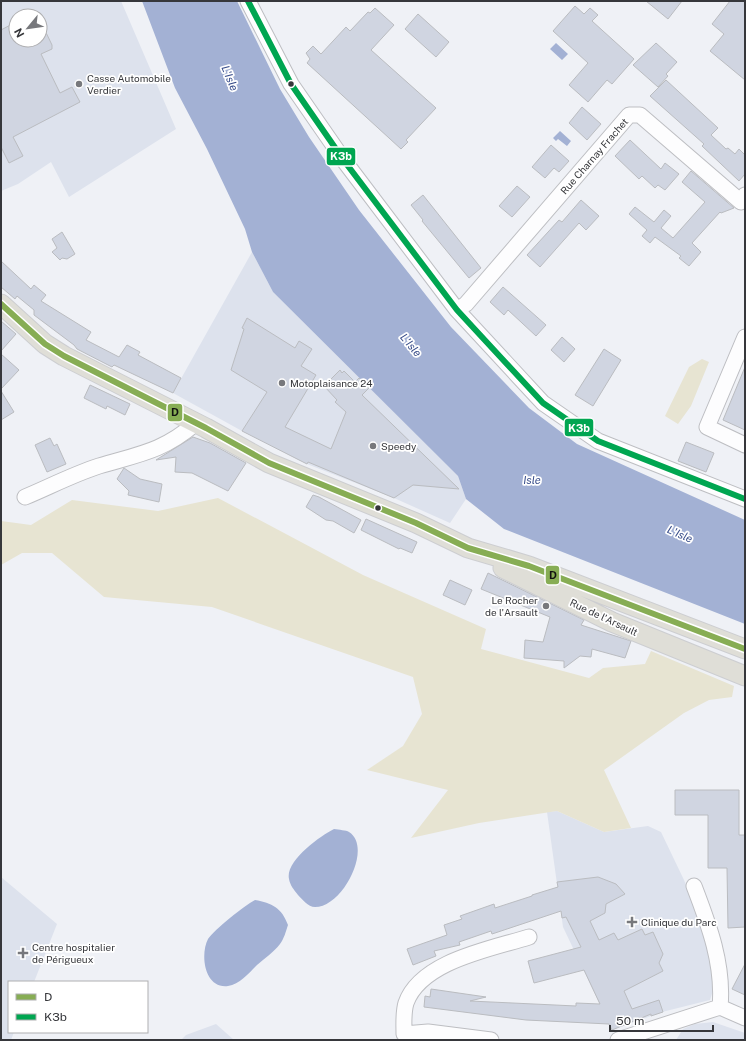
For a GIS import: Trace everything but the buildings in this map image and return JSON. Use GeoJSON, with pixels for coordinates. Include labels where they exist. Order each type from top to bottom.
{"type":"FeatureCollection","features":[{"type":"Feature","properties":{"kind":"main road"},"geometry":{"type":"LineString","coordinates":[[1,304],[45,344],[64,356],[196,423],[269,463],[416,523],[468,548],[529,566],[745,648]]}},
{"type":"Feature","properties":{"kind":"main road","name":"Rue de l'Arsault"},"geometry":{"type":"LineString","coordinates":[[468,548],[504,568],[612,622],[745,676]]}},
{"type":"Feature","properties":{"kind":"main road"},"geometry":{"type":"LineString","coordinates":[[603,594],[600,607],[612,622]]}},
{"type":"Feature","properties":{"kind":"main road"},"geometry":{"type":"LineString","coordinates":[[627,603],[624,614],[632,630]]}},
{"type":"Feature","properties":{"kind":"street"},"geometry":{"type":"LineString","coordinates":[[248,1],[291,84],[345,162],[458,310],[543,403],[598,441],[745,499]]}},
{"type":"Feature","properties":{"kind":"street","name":"Rue Charnay Frachet"},"geometry":{"type":"LineString","coordinates":[[458,310],[466,304],[629,115],[640,115],[740,202],[745,195]]}},
{"type":"Feature","properties":{"kind":"street"},"geometry":{"type":"LineString","coordinates":[[745,337],[707,428],[745,445]]}},
{"type":"Feature","properties":{"kind":"street"},"geometry":{"type":"LineString","coordinates":[[25,497],[98,467],[137,457],[166,445],[182,436],[196,423]]}},
{"type":"Feature","properties":{"kind":"street"},"geometry":{"type":"LineString","coordinates":[[694,886],[715,948],[721,982],[720,1007]]}},
{"type":"Feature","properties":{"kind":"street"},"geometry":{"type":"LineString","coordinates":[[491,1040],[428,1032],[404,1037],[404,1015],[406,1003],[412,991],[422,980],[434,971],[459,959],[529,937]]}},
{"type":"Feature","properties":{"kind":"street"},"geometry":{"type":"LineString","coordinates":[[618,1040],[655,1034],[720,1007],[745,1018]]}},
{"type":"Feature","properties":{"kind":"shaded area","name":"Casse Automobile Verdier"},"geometry":{"type":"Polygon","coordinates":[[[1,1],[121,1],[176,129],[69,197],[51,162],[18,184],[1,191],[1,1]]]}},
{"type":"Feature","properties":{"kind":"shaded area"},"geometry":{"type":"Polygon","coordinates":[[[252,252],[273,292],[458,476],[466,499],[450,523],[394,498],[307,464],[242,431],[173,393],[252,252]]]}},
{"type":"Feature","properties":{"kind":"shaded area"},"geometry":{"type":"Polygon","coordinates":[[[702,359],[709,362],[691,406],[678,424],[665,416],[689,367],[702,359]]]}},
{"type":"Feature","properties":{"kind":"shaded area"},"geometry":{"type":"Polygon","coordinates":[[[218,498],[363,575],[486,629],[481,649],[589,678],[603,668],[645,664],[651,651],[734,686],[732,697],[709,700],[684,713],[604,770],[631,828],[604,832],[557,811],[479,823],[411,838],[448,790],[367,770],[403,746],[422,714],[413,677],[212,607],[104,597],[52,553],[22,553],[1,565],[1,521],[31,525],[72,500],[158,511],[218,498]]]}},
{"type":"Feature","properties":{"kind":"shaded area","name":"Clinique du Parc"},"geometry":{"type":"Polygon","coordinates":[[[557,811],[604,832],[648,826],[661,832],[684,880],[703,926],[717,978],[710,1000],[662,1012],[612,1030],[563,927],[547,812],[557,811]]]}},
{"type":"Feature","properties":{"kind":"shaded area","name":"Centre hospitalier de Périgueux"},"geometry":{"type":"Polygon","coordinates":[[[1,877],[57,924],[34,981],[8,981],[8,1033],[14,1033],[11,1040],[1,1040],[1,877]]]}},
{"type":"Feature","properties":{"kind":"shaded area"},"geometry":{"type":"Polygon","coordinates":[[[713,1022],[745,1033],[745,1040],[676,1040],[683,1029],[695,1024],[713,1022]]]}},
{"type":"Feature","properties":{"kind":"shaded area"},"geometry":{"type":"Polygon","coordinates":[[[216,1024],[234,1040],[181,1040],[186,1035],[216,1024]]]}},
{"type":"Feature","properties":{"kind":"water"},"geometry":{"type":"Polygon","coordinates":[[[142,1],[237,1],[280,89],[309,137],[359,210],[451,327],[529,408],[577,444],[745,520],[745,624],[504,529],[466,499],[458,476],[273,292],[252,252],[245,229],[207,149],[175,88],[142,1]]]}},
{"type":"Feature","properties":{"kind":"water"},"geometry":{"type":"Polygon","coordinates":[[[556,43],[568,54],[562,60],[550,49],[556,43]]]}},
{"type":"Feature","properties":{"kind":"water"},"geometry":{"type":"Polygon","coordinates":[[[560,131],[571,141],[567,146],[558,139],[556,141],[553,138],[560,131]]]}},
{"type":"Feature","properties":{"kind":"water"},"geometry":{"type":"Polygon","coordinates":[[[334,829],[348,831],[356,840],[358,850],[356,862],[352,875],[336,897],[325,904],[312,907],[298,895],[291,885],[289,872],[292,865],[305,850],[320,837],[334,829]]]}},
{"type":"Feature","properties":{"kind":"water"},"geometry":{"type":"Polygon","coordinates":[[[255,900],[276,907],[283,914],[288,925],[284,937],[275,950],[240,981],[228,986],[220,985],[214,982],[206,969],[204,953],[208,939],[230,918],[255,900]]]}},
{"type":"Feature","properties":{"kind":"transit line","name":"K3b"},"geometry":{"type":"LineString","coordinates":[[248,1],[291,84],[345,162],[457,310],[543,403],[598,441],[745,499]]}},
{"type":"Feature","properties":{"kind":"transit line","name":"D"},"geometry":{"type":"LineString","coordinates":[[1,304],[45,344],[64,356],[206,428],[269,463],[416,523],[468,548],[529,566],[745,649]]}},
{"type":"Feature","properties":{"kind":"place","name":"Casse Automobile Verdier"},"geometry":{"type":"Point","coordinates":[79,84]}},
{"type":"Feature","properties":{"kind":"place","name":"Motoplaisance 24"},"geometry":{"type":"Point","coordinates":[282,383]}},
{"type":"Feature","properties":{"kind":"place","name":"Speedy"},"geometry":{"type":"Point","coordinates":[373,446]}},
{"type":"Feature","properties":{"kind":"place","name":"Le Rocher de l'Arsault"},"geometry":{"type":"Point","coordinates":[546,606]}},
{"type":"Feature","properties":{"kind":"place","name":"Clinique du Parc"},"geometry":{"type":"Point","coordinates":[632,922]}},
{"type":"Feature","properties":{"kind":"place","name":"Centre hospitalier de Périgueux"},"geometry":{"type":"Point","coordinates":[23,953]}},
{"type":"Feature","properties":{"kind":"water label","name":"L'Isle"},"geometry":{"type":"Point","coordinates":[230,78]}},
{"type":"Feature","properties":{"kind":"water label","name":"L'Isle"},"geometry":{"type":"Point","coordinates":[411,345]}},
{"type":"Feature","properties":{"kind":"water label","name":"Isle"},"geometry":{"type":"Point","coordinates":[532,480]}},
{"type":"Feature","properties":{"kind":"water label","name":"L'Isle"},"geometry":{"type":"Point","coordinates":[680,534]}}]}
